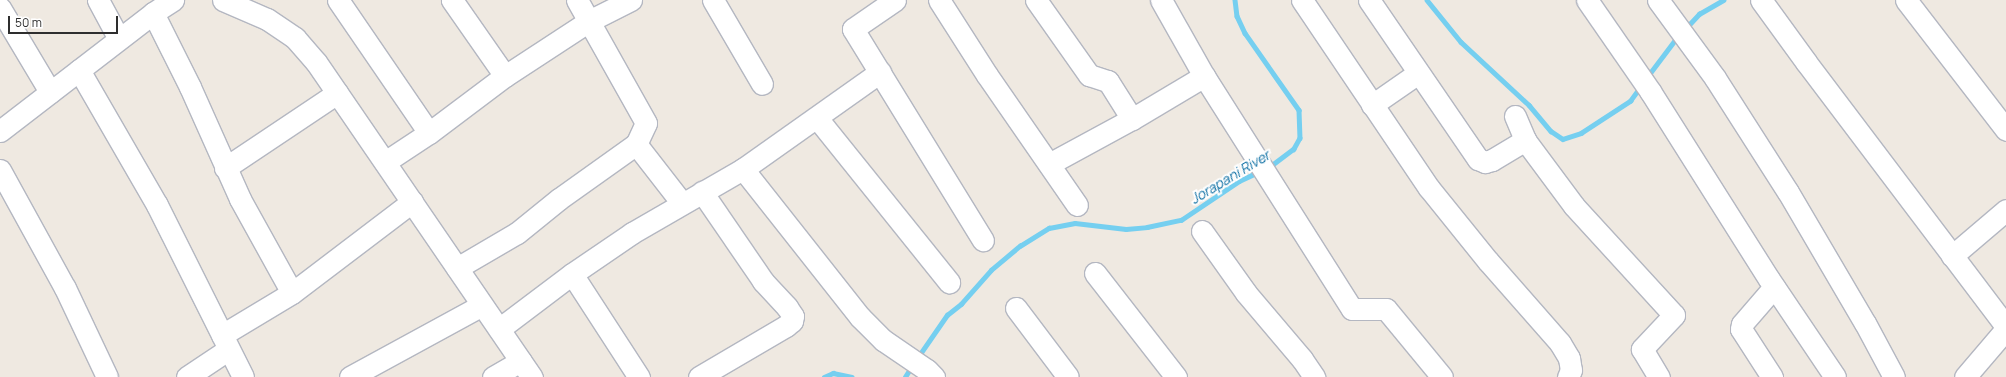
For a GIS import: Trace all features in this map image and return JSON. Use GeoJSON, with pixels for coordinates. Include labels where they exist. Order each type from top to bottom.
{"type":"FeatureCollection","features":[{"type":"Feature","properties":{"kind":"street"},"geometry":{"type":"LineString","coordinates":[[98,0],[119,39]]}},
{"type":"Feature","properties":{"kind":"street"},"geometry":{"type":"LineString","coordinates":[[0,131],[153,13],[173,0]]}},
{"type":"Feature","properties":{"kind":"street"},"geometry":{"type":"LineString","coordinates":[[223,0],[267,20],[295,38],[316,62],[526,369],[493,377]]}},
{"type":"Feature","properties":{"kind":"street"},"geometry":{"type":"LineString","coordinates":[[338,0],[429,133]]}},
{"type":"Feature","properties":{"kind":"street"},"geometry":{"type":"LineString","coordinates":[[452,0],[505,76]]}},
{"type":"Feature","properties":{"kind":"street"},"geometry":{"type":"LineString","coordinates":[[457,268],[517,233],[559,199],[636,144],[646,123],[577,0]]}},
{"type":"Feature","properties":{"kind":"street"},"geometry":{"type":"LineString","coordinates":[[385,162],[429,133],[505,76],[590,21],[631,0]]}},
{"type":"Feature","properties":{"kind":"street"},"geometry":{"type":"LineString","coordinates":[[713,0],[762,84]]}},
{"type":"Feature","properties":{"kind":"street"},"geometry":{"type":"LineString","coordinates":[[939,0],[987,75],[1077,205]]}},
{"type":"Feature","properties":{"kind":"street"},"geometry":{"type":"LineString","coordinates":[[1036,0],[1089,75],[1108,81],[1132,119]]}},
{"type":"Feature","properties":{"kind":"street"},"geometry":{"type":"LineString","coordinates":[[1161,0],[1204,76],[1352,309],[1386,309],[1442,377]]}},
{"type":"Feature","properties":{"kind":"street"},"geometry":{"type":"LineString","coordinates":[[1302,0],[1429,188],[1488,261],[1560,343],[1569,358],[1570,370],[1568,377]]}},
{"type":"Feature","properties":{"kind":"street"},"geometry":{"type":"LineString","coordinates":[[1369,0],[1478,159],[1485,162],[1492,160],[1525,140]]}},
{"type":"Feature","properties":{"kind":"street"},"geometry":{"type":"LineString","coordinates":[[1587,0],[1650,91],[1774,287],[1835,377]]}},
{"type":"Feature","properties":{"kind":"street"},"geometry":{"type":"LineString","coordinates":[[1658,0],[1702,59],[1788,192],[1865,323],[1894,377]]}},
{"type":"Feature","properties":{"kind":"street"},"geometry":{"type":"LineString","coordinates":[[1761,0],[1952,256],[2003,338],[1965,377]]}},
{"type":"Feature","properties":{"kind":"street"},"geometry":{"type":"LineString","coordinates":[[1906,0],[2006,130]]}},
{"type":"Feature","properties":{"kind":"street"},"geometry":{"type":"LineString","coordinates":[[883,3],[853,28],[984,240]]}},
{"type":"Feature","properties":{"kind":"street"},"geometry":{"type":"LineString","coordinates":[[0,8],[50,92]]}},
{"type":"Feature","properties":{"kind":"street"},"geometry":{"type":"LineString","coordinates":[[153,13],[190,87],[225,168],[292,293]]}},
{"type":"Feature","properties":{"kind":"street"},"geometry":{"type":"LineString","coordinates":[[78,70],[157,205],[243,377]]}},
{"type":"Feature","properties":{"kind":"street"},"geometry":{"type":"LineString","coordinates":[[499,329],[572,274],[632,233],[744,168],[817,118],[880,72]]}},
{"type":"Feature","properties":{"kind":"street"},"geometry":{"type":"LineString","coordinates":[[1372,105],[1418,73]]}},
{"type":"Feature","properties":{"kind":"street"},"geometry":{"type":"LineString","coordinates":[[1049,164],[1132,119],[1204,76]]}},
{"type":"Feature","properties":{"kind":"street"},"geometry":{"type":"LineString","coordinates":[[225,168],[337,93]]}},
{"type":"Feature","properties":{"kind":"street"},"geometry":{"type":"LineString","coordinates":[[1514,116],[1525,140],[1574,206],[1674,315],[1642,349],[1659,377]]}},
{"type":"Feature","properties":{"kind":"street"},"geometry":{"type":"LineString","coordinates":[[817,118],[949,282]]}},
{"type":"Feature","properties":{"kind":"street"},"geometry":{"type":"LineString","coordinates":[[636,144],[682,203]]}},
{"type":"Feature","properties":{"kind":"street"},"geometry":{"type":"LineString","coordinates":[[744,168],[860,317],[883,340],[931,374]]}},
{"type":"Feature","properties":{"kind":"street"},"geometry":{"type":"LineString","coordinates":[[0,170],[65,288],[107,377]]}},
{"type":"Feature","properties":{"kind":"street"},"geometry":{"type":"LineString","coordinates":[[699,377],[786,326],[792,321],[793,316],[787,307],[763,281],[702,192]]}},
{"type":"Feature","properties":{"kind":"street"},"geometry":{"type":"LineString","coordinates":[[187,377],[226,342],[412,202]]}},
{"type":"Feature","properties":{"kind":"street"},"geometry":{"type":"LineString","coordinates":[[1952,256],[2006,210]]}},
{"type":"Feature","properties":{"kind":"street"},"geometry":{"type":"LineString","coordinates":[[1202,231],[1246,293],[1302,359],[1314,377]]}},
{"type":"Feature","properties":{"kind":"street"},"geometry":{"type":"LineString","coordinates":[[1095,273],[1176,377]]}},
{"type":"Feature","properties":{"kind":"street"},"geometry":{"type":"LineString","coordinates":[[572,274],[639,377]]}},
{"type":"Feature","properties":{"kind":"street"},"geometry":{"type":"LineString","coordinates":[[1772,377],[1741,329],[1742,324],[1774,287]]}},
{"type":"Feature","properties":{"kind":"street"},"geometry":{"type":"LineString","coordinates":[[350,377],[482,304]]}},
{"type":"Feature","properties":{"kind":"street"},"geometry":{"type":"LineString","coordinates":[[1016,308],[1068,377]]}},
{"type":"Feature","properties":{"kind":"waterway","name":"Jorapani River"},"geometry":{"type":"LineString","coordinates":[[1235,0],[1237,16],[1245,33],[1299,110],[1300,138],[1294,149],[1269,168]]}},
{"type":"Feature","properties":{"kind":"waterway","name":"Jorapani River"},"geometry":{"type":"LineString","coordinates":[[1427,0],[1461,42],[1529,105],[1551,131],[1563,139],[1581,133],[1630,101],[1640,87]]}},
{"type":"Feature","properties":{"kind":"waterway","name":"Jorapani River"},"geometry":{"type":"LineString","coordinates":[[1685,29],[1699,14],[1723,0]]}},
{"type":"Feature","properties":{"kind":"waterway","name":"Jorapani River"},"geometry":{"type":"LineString","coordinates":[[1647,77],[1678,36]]}},
{"type":"Feature","properties":{"kind":"waterway","name":"Jorapani River"},"geometry":{"type":"LineString","coordinates":[[918,357],[947,315],[961,304],[991,270],[1020,246],[1049,228],[1075,223],[1126,229],[1147,227],[1181,220],[1239,181],[1258,172]]}},
{"type":"Feature","properties":{"kind":"waterway","name":"Jorapani River"},"geometry":{"type":"LineString","coordinates":[[905,377],[912,366]]}},
{"type":"Feature","properties":{"kind":"waterway","name":"Jorapani River"},"geometry":{"type":"LineString","coordinates":[[824,377],[833,373],[852,377]]}}]}
